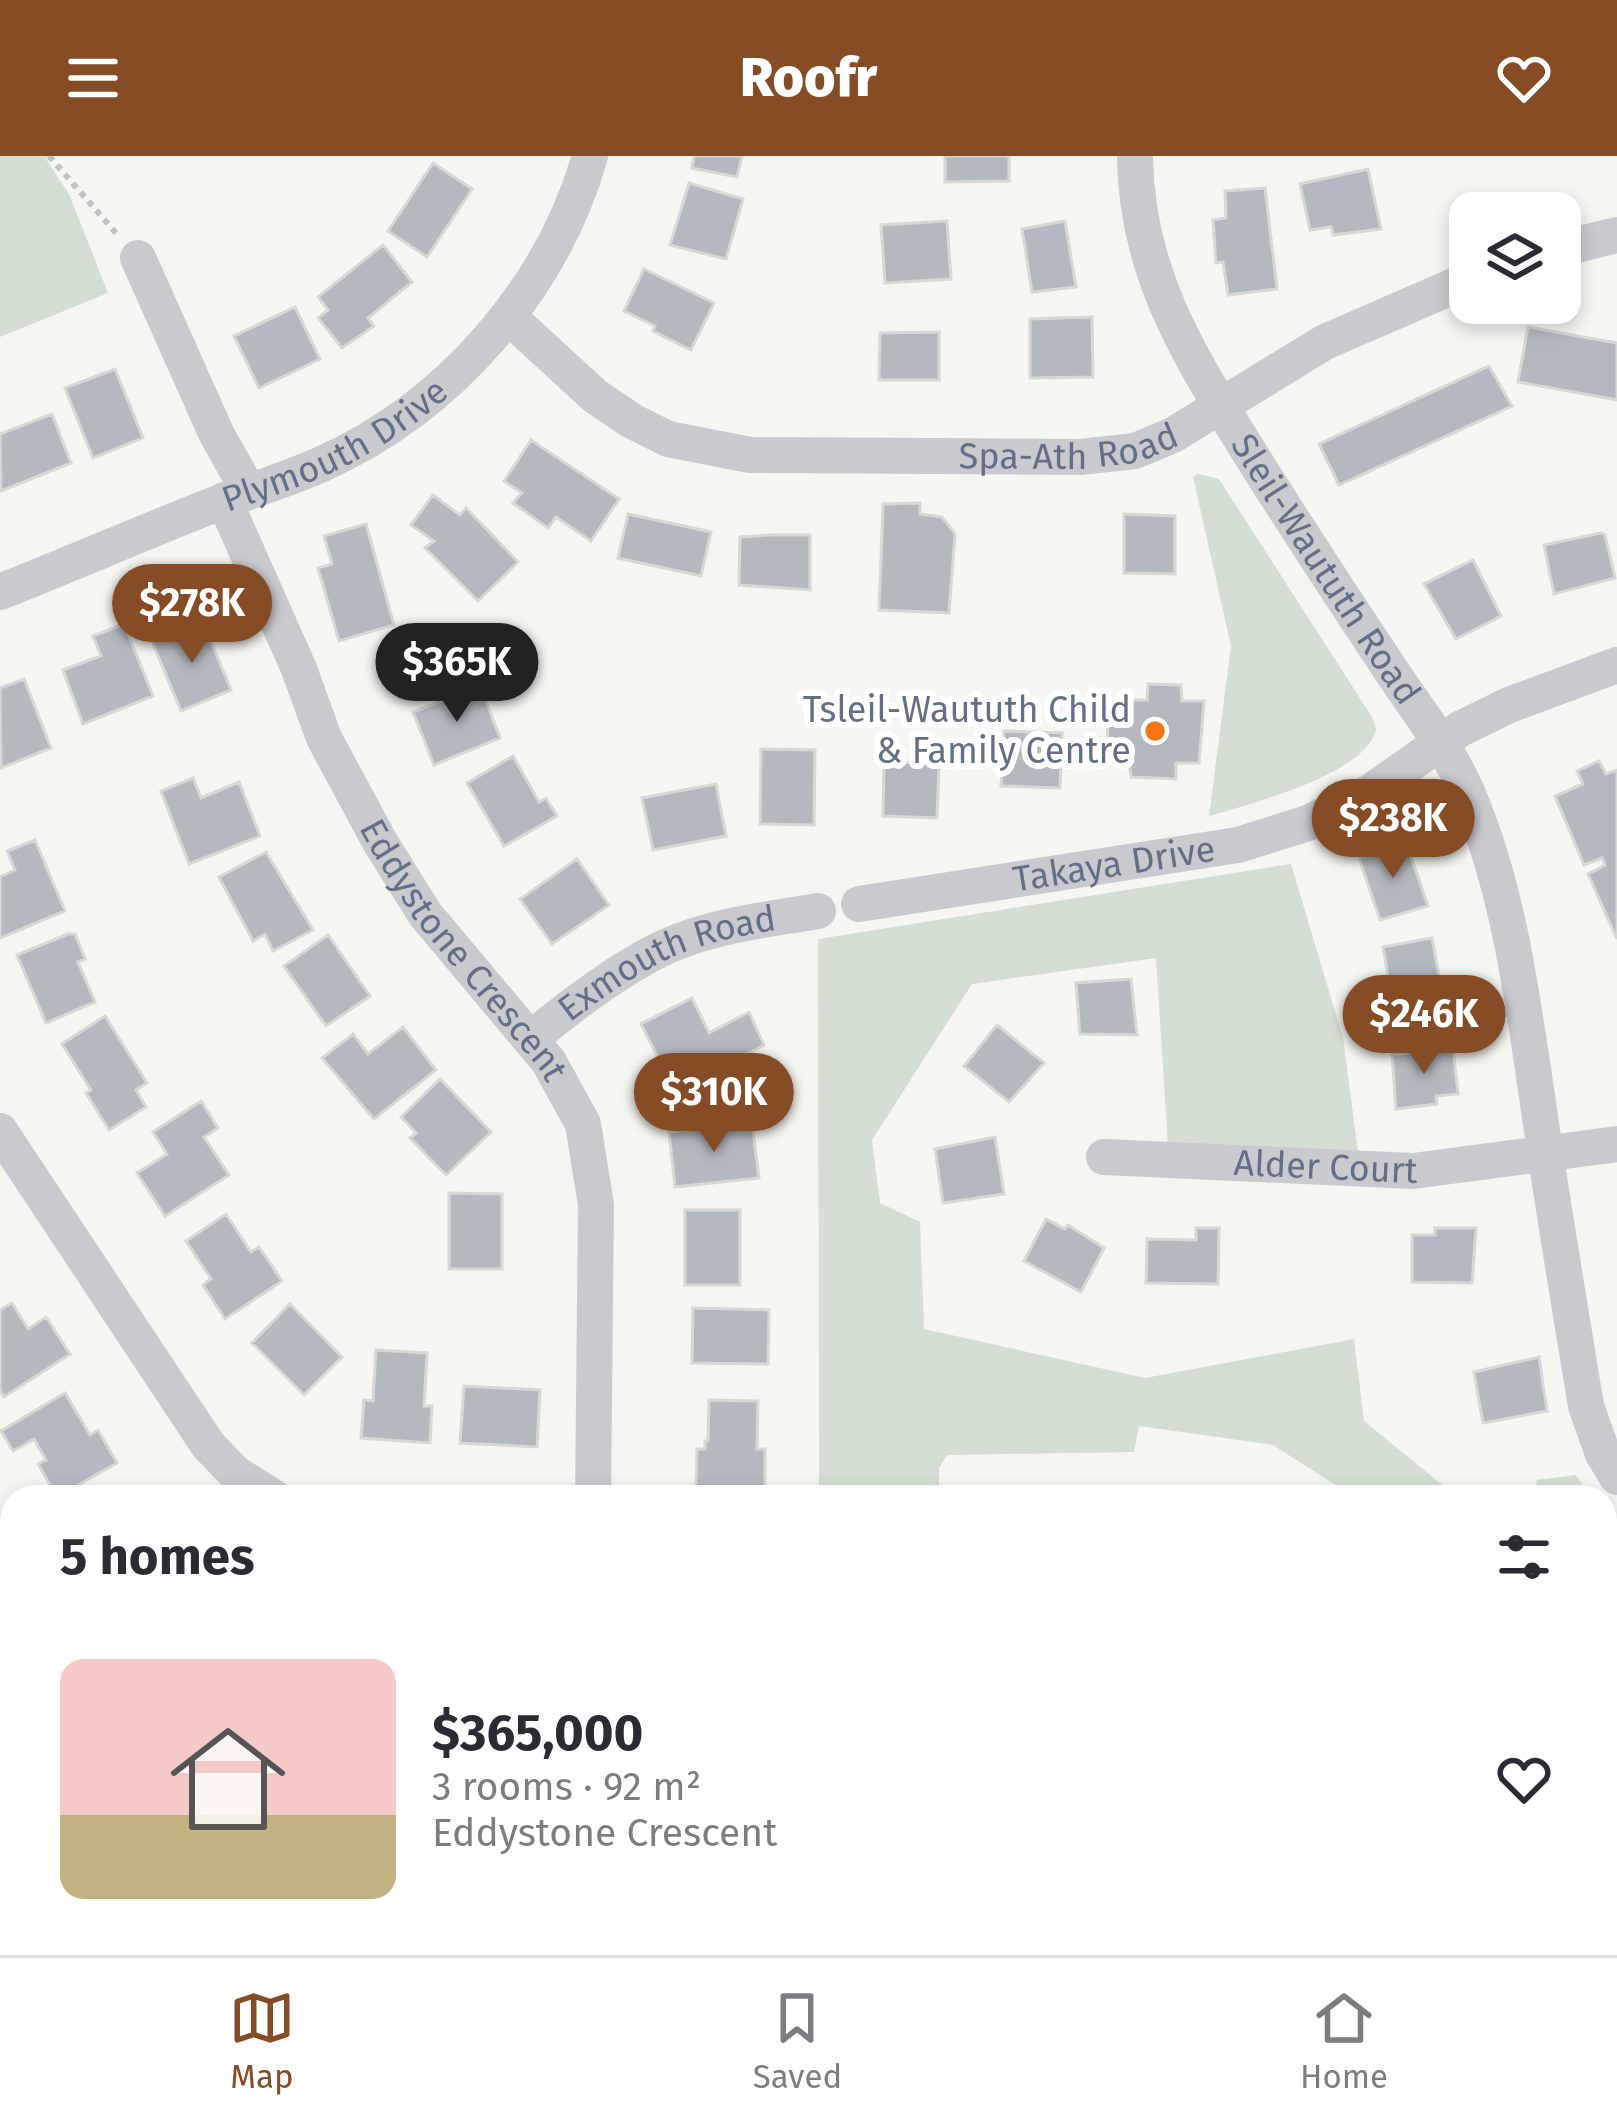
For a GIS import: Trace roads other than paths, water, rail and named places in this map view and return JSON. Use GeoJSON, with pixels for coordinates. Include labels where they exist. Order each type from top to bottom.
{"type":"FeatureCollection","features":[{"type":"Feature","properties":{"kind":"street","name":"Plymouth Drive"},"geometry":{"type":"LineString","coordinates":[[0,592],[323,464],[405,416],[508,316],[549,256],[590,156]]}},
{"type":"Feature","properties":{"kind":"street","name":"Sleil-Waututh Road"},"geometry":{"type":"LineString","coordinates":[[1135,156],[1138,212],[1150,268],[1178,334],[1440,743],[1472,804],[1500,891],[1522,995],[1586,1406],[1593,1431],[1617,1476]]}},
{"type":"Feature","properties":{"kind":"street"},"geometry":{"type":"LineString","coordinates":[[1581,244],[1617,235]]}},
{"type":"Feature","properties":{"kind":"street","name":"Eddystone Crescent"},"geometry":{"type":"LineString","coordinates":[[138,258],[217,435],[324,738],[425,914],[531,1039],[583,1124],[596,1205],[593,1485]]}},
{"type":"Feature","properties":{"kind":"street","name":"Spa-Ath Road"},"geometry":{"type":"LineString","coordinates":[[508,316],[595,396],[632,422],[668,439],[749,455],[1080,457],[1135,451],[1172,435],[1325,342],[1449,288]]}},
{"type":"Feature","properties":{"kind":"street","name":"Takaya Drive"},"geometry":{"type":"LineString","coordinates":[[859,904],[1238,845],[1308,823],[1366,795],[1440,743],[1509,704],[1617,664]]}},
{"type":"Feature","properties":{"kind":"street","name":"Exmouth Road"},"geometry":{"type":"LineString","coordinates":[[531,1039],[617,976],[678,941],[818,911]]}},
{"type":"Feature","properties":{"kind":"street"},"geometry":{"type":"LineString","coordinates":[[0,1131],[208,1445],[254,1485]]}},
{"type":"Feature","properties":{"kind":"street","name":"Alder Court"},"geometry":{"type":"LineString","coordinates":[[1104,1157],[1413,1171],[1617,1144]]}},
{"type":"Feature","properties":{"kind":"place","name":"Tsleil-Waututh Child & Family Centre"},"geometry":{"type":"Point","coordinates":[1155,731]}}]}
